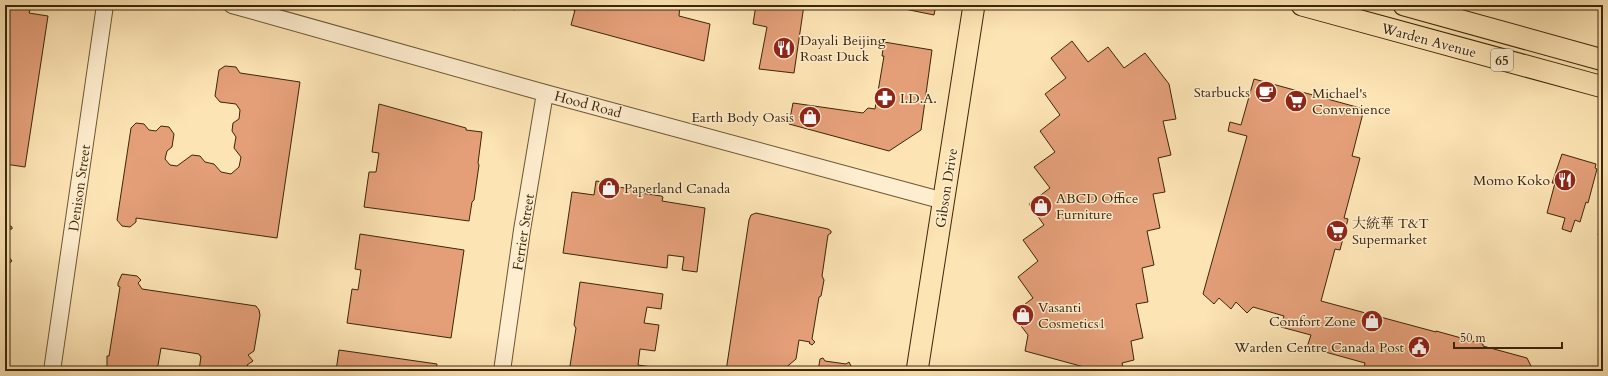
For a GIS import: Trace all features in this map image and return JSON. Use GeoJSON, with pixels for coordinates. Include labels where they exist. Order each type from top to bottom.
{"type":"FeatureCollection","features":[{"type":"Feature","properties":{"kind":"main road","name":"Gibson Drive"},"geometry":{"type":"LineString","coordinates":[[917,371],[974,5]]}},
{"type":"Feature","properties":{"kind":"main road","name":"Warden Avenue"},"geometry":{"type":"LineString","coordinates":[[1302,5],[1603,87]]}},
{"type":"Feature","properties":{"kind":"main road","name":"Warden Avenue"},"geometry":{"type":"LineString","coordinates":[[1404,5],[1603,60]]}},
{"type":"Feature","properties":{"kind":"street","name":"Denison Street"},"geometry":{"type":"LineString","coordinates":[[52,371],[105,5]]}},
{"type":"Feature","properties":{"kind":"street","name":"Hood Road"},"geometry":{"type":"LineString","coordinates":[[232,5],[545,93],[944,200]]}},
{"type":"Feature","properties":{"kind":"street","name":"Ferrier Street"},"geometry":{"type":"LineString","coordinates":[[502,371],[522,230],[545,93]]}},
{"type":"Feature","properties":{"kind":"building"},"geometry":{"type":"Polygon","coordinates":[[[5,5],[12,5],[30,10],[29,13],[48,16],[25,167],[5,164],[5,5]]]}},
{"type":"Feature","properties":{"kind":"building"},"geometry":{"type":"Polygon","coordinates":[[[497,5],[516,5],[515,10],[497,5]]]}},
{"type":"Feature","properties":{"kind":"building"},"geometry":{"type":"Polygon","coordinates":[[[574,5],[680,5],[679,16],[710,24],[704,61],[571,25],[575,10],[573,10],[574,5]]]}},
{"type":"Feature","properties":{"kind":"building"},"geometry":{"type":"Polygon","coordinates":[[[756,5],[804,5],[794,73],[759,69],[767,27],[753,24],[756,5]]]}},
{"type":"Feature","properties":{"kind":"building"},"geometry":{"type":"Polygon","coordinates":[[[890,5],[936,5],[934,15],[890,5]]]}},
{"type":"Feature","properties":{"kind":"building"},"geometry":{"type":"Polygon","coordinates":[[[1072,41],[1088,62],[1108,47],[1124,68],[1145,53],[1169,84],[1176,119],[1163,121],[1171,155],[1158,158],[1165,192],[1153,194],[1160,228],[1147,231],[1154,265],[1142,268],[1148,302],[1136,304],[1143,338],[1131,341],[1134,360],[1122,363],[1124,371],[1099,371],[1025,351],[1028,335],[1012,314],[1033,298],[1018,277],[1038,261],[1023,240],[1044,225],[1029,204],[1050,188],[1034,167],[1055,152],[1040,131],[1060,115],[1045,94],[1066,78],[1051,58],[1072,41]]]}},
{"type":"Feature","properties":{"kind":"building"},"geometry":{"type":"Polygon","coordinates":[[[884,42],[932,50],[921,130],[889,151],[789,124],[793,103],[863,113],[868,108],[875,109],[884,56],[882,56],[884,42]]]}},
{"type":"Feature","properties":{"kind":"building"},"geometry":{"type":"Polygon","coordinates":[[[225,66],[236,67],[240,73],[300,82],[277,238],[136,218],[136,222],[130,227],[122,226],[117,220],[131,128],[136,123],[144,124],[149,130],[156,131],[161,126],[169,127],[174,134],[172,147],[167,151],[165,159],[170,165],[177,166],[192,155],[200,156],[205,162],[214,164],[221,172],[231,174],[239,167],[241,157],[234,148],[236,137],[232,131],[233,123],[239,119],[240,110],[236,104],[220,102],[215,96],[219,70],[225,66]]]}},
{"type":"Feature","properties":{"kind":"building"},"geometry":{"type":"Polygon","coordinates":[[[1254,79],[1364,109],[1352,156],[1360,158],[1344,218],[1348,219],[1340,250],[1335,249],[1321,301],[1483,344],[1483,346],[1527,358],[1531,366],[1530,371],[1363,371],[1365,363],[1307,347],[1311,335],[1281,327],[1284,316],[1253,307],[1247,313],[1236,302],[1231,309],[1219,298],[1214,304],[1203,294],[1247,136],[1228,131],[1230,122],[1241,125],[1254,79]]]}},
{"type":"Feature","properties":{"kind":"building"},"geometry":{"type":"Polygon","coordinates":[[[379,104],[466,128],[466,130],[482,132],[474,200],[472,202],[469,221],[364,207],[369,172],[376,172],[379,153],[372,152],[379,104]]]}},
{"type":"Feature","properties":{"kind":"building"},"geometry":{"type":"Polygon","coordinates":[[[1562,154],[1596,164],[1595,168],[1597,169],[1588,203],[1586,202],[1580,222],[1575,220],[1571,232],[1562,229],[1565,218],[1547,213],[1555,183],[1552,183],[1562,154]]]}},
{"type":"Feature","properties":{"kind":"building"},"geometry":{"type":"Polygon","coordinates":[[[596,181],[618,184],[618,187],[639,190],[641,193],[661,196],[663,197],[662,201],[705,208],[697,272],[682,270],[684,257],[668,255],[667,268],[563,253],[572,192],[594,195],[596,181]]]}},
{"type":"Feature","properties":{"kind":"building"},"geometry":{"type":"Polygon","coordinates":[[[1603,211],[1603,237],[1598,235],[1602,223],[1600,223],[1603,211]]]}},
{"type":"Feature","properties":{"kind":"building"},"geometry":{"type":"Polygon","coordinates":[[[756,213],[828,229],[831,231],[828,235],[822,276],[824,280],[821,296],[819,297],[812,339],[815,342],[812,345],[809,343],[810,342],[799,340],[796,359],[783,370],[784,371],[726,371],[749,220],[751,215],[756,213]]]}},
{"type":"Feature","properties":{"kind":"building"},"geometry":{"type":"Polygon","coordinates":[[[6,221],[8,221],[12,229],[9,229],[5,255],[5,225],[6,221]]]}},
{"type":"Feature","properties":{"kind":"building"},"geometry":{"type":"Polygon","coordinates":[[[360,234],[464,250],[451,338],[347,323],[352,289],[358,290],[361,270],[355,269],[360,234]]]}},
{"type":"Feature","properties":{"kind":"building"},"geometry":{"type":"Polygon","coordinates":[[[5,255],[12,261],[7,265],[5,265],[5,255]]]}},
{"type":"Feature","properties":{"kind":"building"},"geometry":{"type":"Polygon","coordinates":[[[122,274],[137,276],[141,280],[138,283],[142,289],[256,306],[260,315],[254,351],[248,355],[253,361],[247,365],[251,371],[199,371],[201,356],[199,354],[161,348],[157,371],[138,371],[119,368],[119,370],[107,367],[107,356],[109,356],[120,287],[118,286],[118,283],[122,274]]]}},
{"type":"Feature","properties":{"kind":"building"},"geometry":{"type":"Polygon","coordinates":[[[580,282],[663,294],[661,309],[647,307],[644,323],[659,325],[655,351],[640,349],[638,365],[652,367],[652,371],[567,371],[568,367],[570,366],[576,328],[574,325],[580,282]]]}},
{"type":"Feature","properties":{"kind":"building"},"geometry":{"type":"Polygon","coordinates":[[[339,350],[437,364],[436,371],[336,371],[339,350]]]}},
{"type":"Feature","properties":{"kind":"building"},"geometry":{"type":"Polygon","coordinates":[[[823,358],[825,361],[846,364],[849,362],[851,366],[848,367],[848,371],[818,371],[820,359],[823,358]]]}},
{"type":"Feature","properties":{"kind":"place","name":"Dayali Beijing Roast Duck"},"geometry":{"type":"Point","coordinates":[784,48]}},
{"type":"Feature","properties":{"kind":"place","name":"Starbucks"},"geometry":{"type":"Point","coordinates":[1266,92]}},
{"type":"Feature","properties":{"kind":"place","name":"I.D.A."},"geometry":{"type":"Point","coordinates":[885,98]}},
{"type":"Feature","properties":{"kind":"place","name":"Michael's Convenience"},"geometry":{"type":"Point","coordinates":[1296,101]}},
{"type":"Feature","properties":{"kind":"place","name":"Earth Body Oasis"},"geometry":{"type":"Point","coordinates":[810,117]}},
{"type":"Feature","properties":{"kind":"place","name":"Momo Koko"},"geometry":{"type":"Point","coordinates":[1565,180]}},
{"type":"Feature","properties":{"kind":"place","name":"Paperland Canada"},"geometry":{"type":"Point","coordinates":[609,188]}},
{"type":"Feature","properties":{"kind":"place","name":"ABCD Office Furniture"},"geometry":{"type":"Point","coordinates":[1041,206]}},
{"type":"Feature","properties":{"kind":"place","name":"大統華 T&T Supermarket"},"geometry":{"type":"Point","coordinates":[1337,231]}},
{"type":"Feature","properties":{"kind":"place","name":"Vasanti Cosmetics1"},"geometry":{"type":"Point","coordinates":[1023,315]}},
{"type":"Feature","properties":{"kind":"place","name":"Comfort Zone"},"geometry":{"type":"Point","coordinates":[1372,321]}},
{"type":"Feature","properties":{"kind":"place","name":"Warden Centre Canada Post"},"geometry":{"type":"Point","coordinates":[1419,347]}}]}
